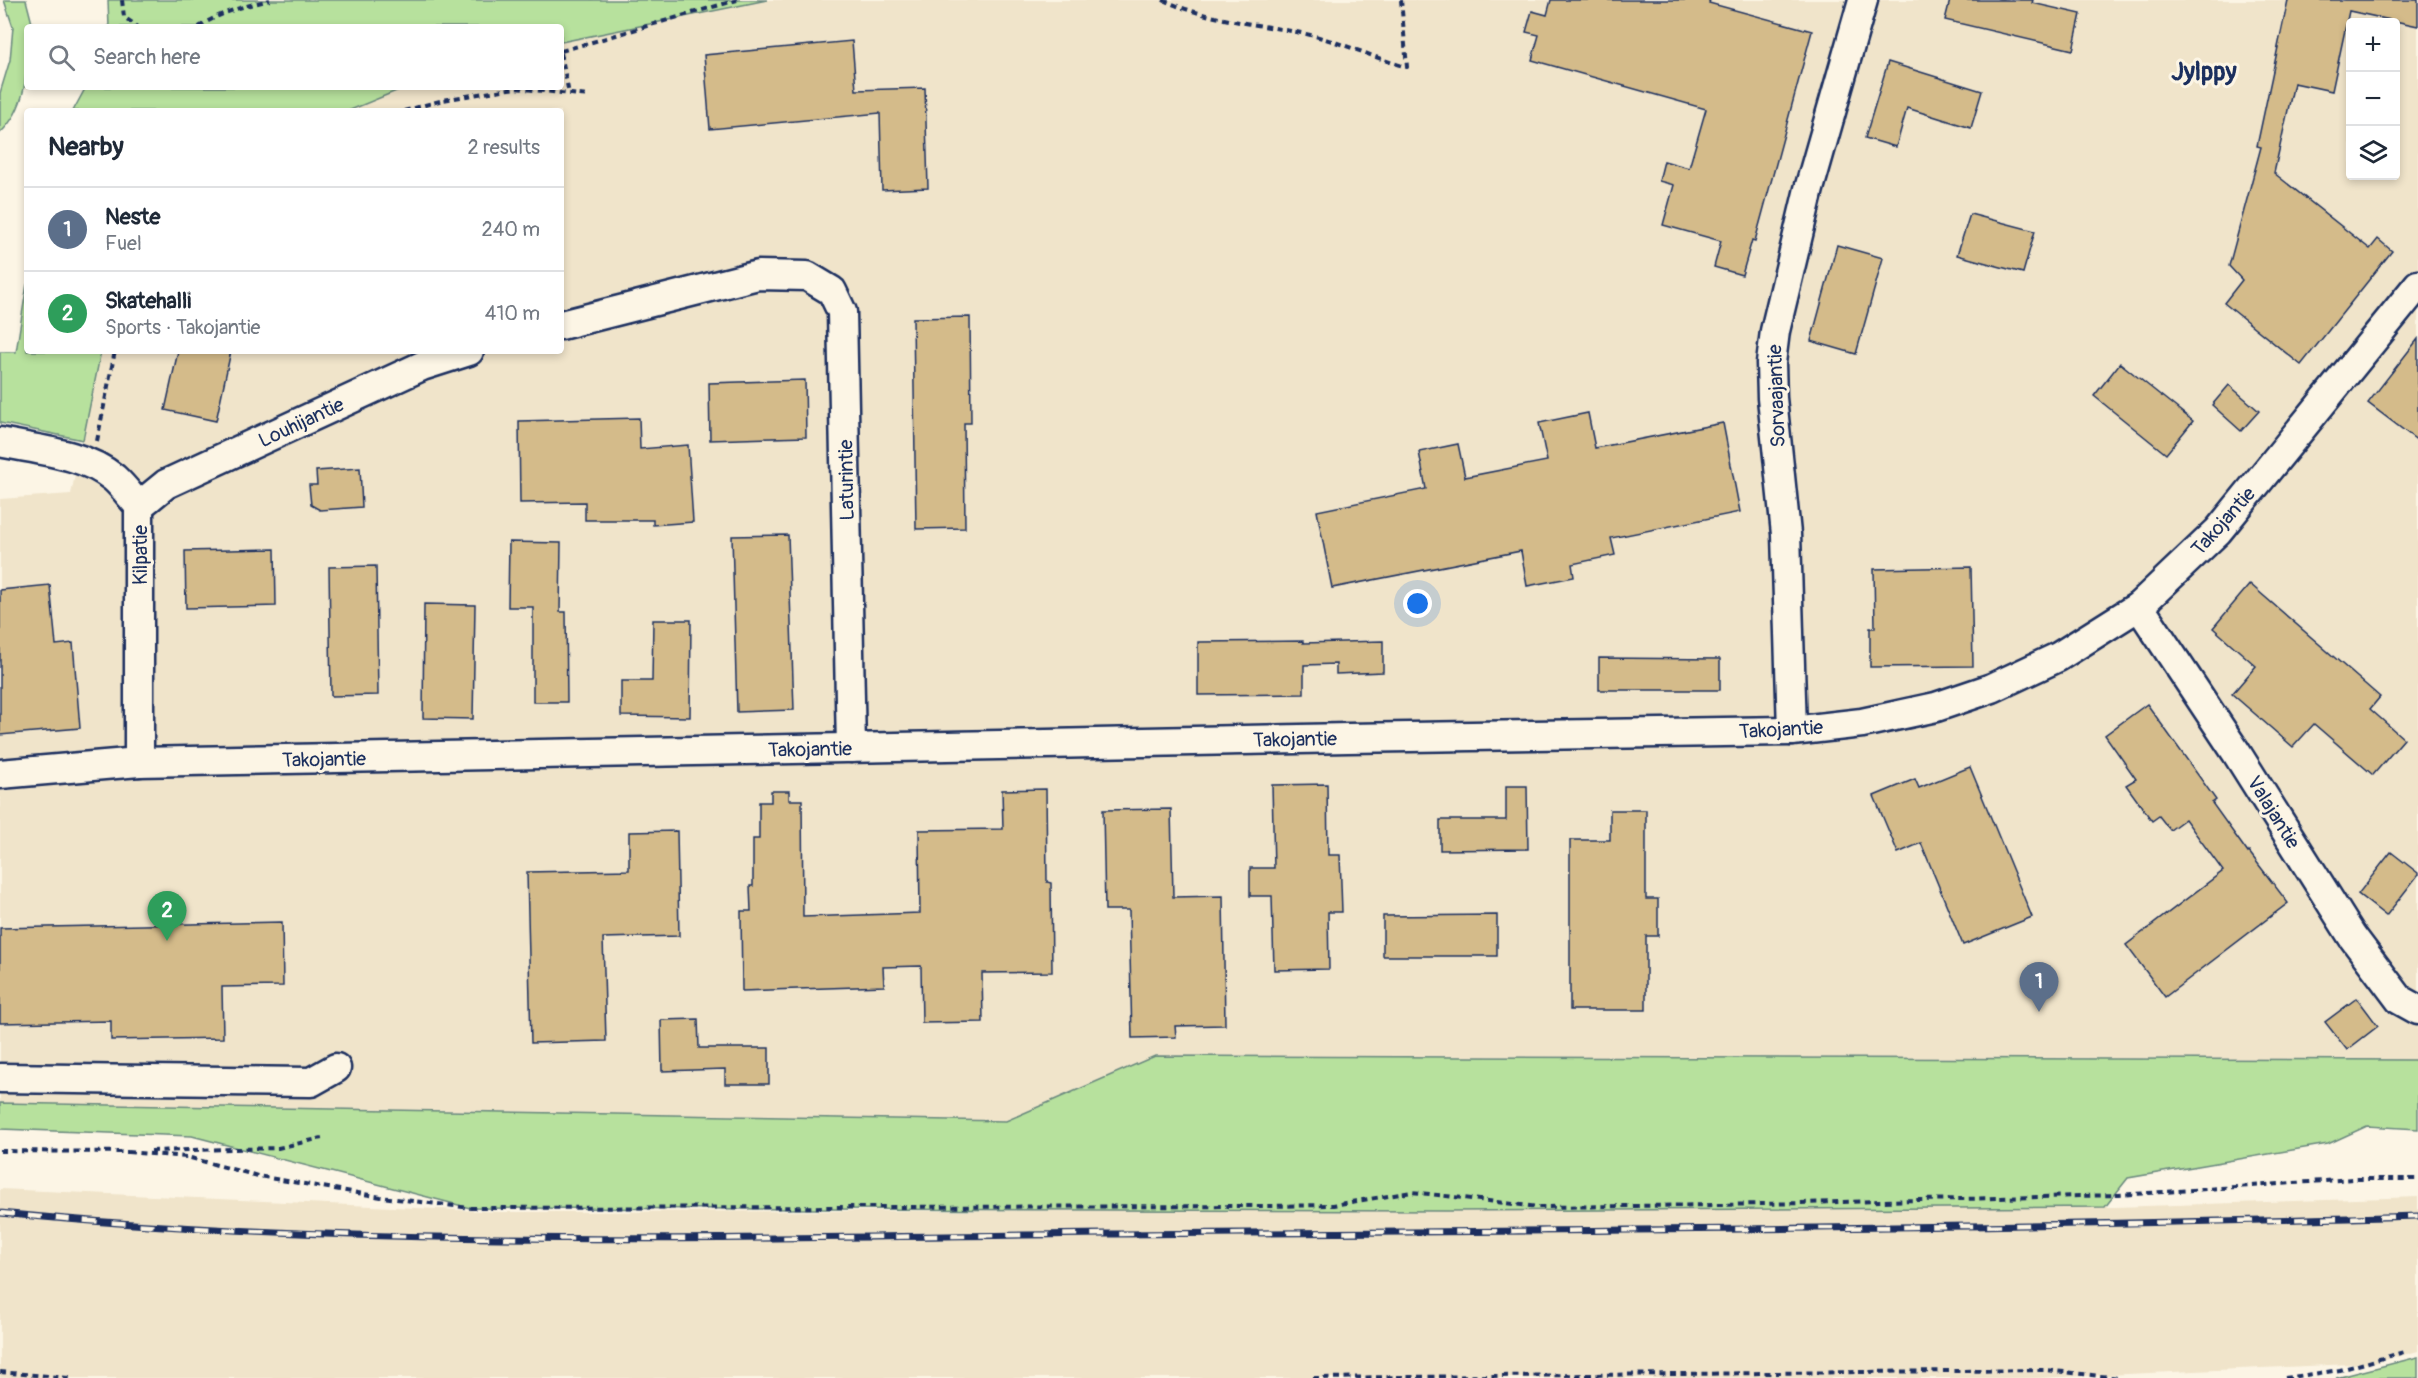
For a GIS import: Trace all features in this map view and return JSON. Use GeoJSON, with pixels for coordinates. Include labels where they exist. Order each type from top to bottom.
{"type":"FeatureCollection","features":[{"type":"Feature","properties":{"kind":"street","name":"Sorvaajantie"},"geometry":{"type":"LineString","coordinates":[[1792,731],[1786,534],[1772,398],[1771,363],[1775,331],[1809,189],[1863,0]]}},
{"type":"Feature","properties":{"kind":"street","name":"Laturintie"},"geometry":{"type":"LineString","coordinates":[[564,324],[758,275],[807,276],[832,291],[842,312],[851,748]]}},
{"type":"Feature","properties":{"kind":"street","name":"Takojantie"},"geometry":{"type":"LineString","coordinates":[[0,774],[139,762],[1792,731],[1862,723],[1936,707],[1992,688],[2058,657],[2139,606],[2218,531],[2418,285]]}},
{"type":"Feature","properties":{"kind":"street","name":"Louhijantie"},"geometry":{"type":"LineString","coordinates":[[140,506],[166,484],[422,366],[460,354]]}},
{"type":"Feature","properties":{"kind":"street","name":"Kilpatie"},"geometry":{"type":"LineString","coordinates":[[0,442],[62,455],[92,465],[114,478],[140,506],[139,762]]}},
{"type":"Feature","properties":{"kind":"street","name":"Valajantie"},"geometry":{"type":"LineString","coordinates":[[2139,606],[2236,752],[2352,936],[2400,1000],[2418,1010]]}},
{"type":"Feature","properties":{"kind":"street"},"geometry":{"type":"LineString","coordinates":[[0,1078],[311,1082],[336,1068]]}},
{"type":"Feature","properties":{"kind":"path"},"geometry":{"type":"LineString","coordinates":[[122,0],[124,17],[134,24]]}},
{"type":"Feature","properties":{"kind":"path"},"geometry":{"type":"LineString","coordinates":[[204,24],[241,7],[270,0]]}},
{"type":"Feature","properties":{"kind":"path"},"geometry":{"type":"LineString","coordinates":[[564,51],[738,0]]}},
{"type":"Feature","properties":{"kind":"path"},"geometry":{"type":"LineString","coordinates":[[1163,0],[1182,9],[1231,21],[1317,37],[1407,67],[1401,0]]}},
{"type":"Feature","properties":{"kind":"path"},"geometry":{"type":"LineString","coordinates":[[564,68],[569,94]]}},
{"type":"Feature","properties":{"kind":"path"},"geometry":{"type":"LineString","coordinates":[[415,108],[443,100],[503,90]]}},
{"type":"Feature","properties":{"kind":"path"},"geometry":{"type":"LineString","coordinates":[[533,90],[589,96]]}},
{"type":"Feature","properties":{"kind":"path"},"geometry":{"type":"LineString","coordinates":[[92,465],[114,354]]}},
{"type":"Feature","properties":{"kind":"path"},"geometry":{"type":"LineString","coordinates":[[0,1151],[128,1152],[278,1148],[322,1138]]}},
{"type":"Feature","properties":{"kind":"path"},"geometry":{"type":"LineString","coordinates":[[128,1152],[187,1156],[258,1176],[381,1197],[470,1208],[942,1209],[1278,1206],[1333,1205],[1412,1192],[1538,1207],[1734,1205],[2119,1195],[2353,1179],[2418,1179]]}},
{"type":"Feature","properties":{"kind":"path"},"geometry":{"type":"LineString","coordinates":[[2285,1378],[2340,1370],[2404,1353]]}},
{"type":"Feature","properties":{"kind":"path"},"geometry":{"type":"LineString","coordinates":[[1313,1378],[2033,1370],[2121,1378]]}},
{"type":"Feature","properties":{"kind":"path"},"geometry":{"type":"LineString","coordinates":[[0,1372],[70,1378]]}},
{"type":"Feature","properties":{"kind":"shaded area"},"geometry":{"type":"Polygon","coordinates":[[[767,0],[2418,0],[2418,1060],[1155,1056],[1006,1121],[0,1103],[0,499],[71,494],[100,354],[564,354],[564,108],[355,108],[399,90],[564,90],[564,41],[767,0]]]}},
{"type":"Feature","properties":{"kind":"shaded area"},"geometry":{"type":"Polygon","coordinates":[[[0,1189],[502,1212],[2115,1207],[2418,1197],[2418,1351],[2374,1363],[2038,1378],[0,1378],[0,1189]]]}},
{"type":"Feature","properties":{"kind":"green space"},"geometry":{"type":"Polygon","coordinates":[[[4,0],[26,0],[32,24],[24,24],[24,88],[17,110],[0,133],[0,93],[10,60],[13,27],[4,0]]]}},
{"type":"Feature","properties":{"kind":"green space"},"geometry":{"type":"Polygon","coordinates":[[[108,0],[767,0],[564,41],[564,24],[109,24],[108,0]]]}},
{"type":"Feature","properties":{"kind":"green space"},"geometry":{"type":"Polygon","coordinates":[[[84,90],[399,90],[355,108],[75,108],[84,90]]]}},
{"type":"Feature","properties":{"kind":"green space"},"geometry":{"type":"Polygon","coordinates":[[[24,303],[24,354],[100,354],[83,440],[0,423],[0,352],[16,352],[24,303]]]}},
{"type":"Feature","properties":{"kind":"green space"},"geometry":{"type":"Polygon","coordinates":[[[1155,1056],[2418,1060],[2418,1129],[2367,1126],[2328,1144],[2128,1178],[2105,1207],[1449,1211],[470,1208],[192,1136],[0,1129],[0,1103],[1006,1121],[1155,1056]]]}},
{"type":"Feature","properties":{"kind":"green space"},"geometry":{"type":"Polygon","coordinates":[[[2418,1357],[2418,1378],[2336,1378],[2418,1357]]]}},
{"type":"Feature","properties":{"kind":"building"},"geometry":{"type":"Polygon","coordinates":[[[1551,0],[1710,0],[1709,3],[1812,31],[1755,241],[1752,240],[1742,275],[1714,267],[1721,241],[1663,225],[1674,185],[1659,181],[1664,161],[1689,168],[1706,109],[1532,60],[1539,35],[1526,32],[1532,11],[1547,15],[1551,0]]]}},
{"type":"Feature","properties":{"kind":"building"},"geometry":{"type":"Polygon","coordinates":[[[1950,0],[2033,0],[2032,3],[2081,14],[2073,50],[1945,20],[1950,0]]]}},
{"type":"Feature","properties":{"kind":"building"},"geometry":{"type":"Polygon","coordinates":[[[2288,0],[2418,0],[2418,26],[2400,22],[2400,18],[2381,18],[2349,11],[2332,91],[2294,83],[2274,173],[2370,249],[2378,239],[2392,251],[2301,365],[2224,303],[2242,280],[2229,266],[2261,147],[2257,146],[2288,0]]]}},
{"type":"Feature","properties":{"kind":"building"},"geometry":{"type":"Polygon","coordinates":[[[852,41],[856,90],[925,88],[928,188],[882,190],[880,113],[710,129],[704,55],[852,41]]]}},
{"type":"Feature","properties":{"kind":"building"},"geometry":{"type":"Polygon","coordinates":[[[1888,62],[1982,91],[1971,128],[1907,108],[1896,147],[1865,138],[1888,62]]]}},
{"type":"Feature","properties":{"kind":"building"},"geometry":{"type":"Polygon","coordinates":[[[1970,214],[2035,231],[2023,273],[1957,255],[1970,214]]]}},
{"type":"Feature","properties":{"kind":"building"},"geometry":{"type":"Polygon","coordinates":[[[1837,245],[1883,258],[1856,354],[1811,341],[1837,245]]]}},
{"type":"Feature","properties":{"kind":"building"},"geometry":{"type":"Polygon","coordinates":[[[970,317],[971,423],[964,423],[965,528],[916,529],[913,318],[970,317]]]}},
{"type":"Feature","properties":{"kind":"building"},"geometry":{"type":"Polygon","coordinates":[[[2418,339],[2418,441],[2368,403],[2418,339]]]}},
{"type":"Feature","properties":{"kind":"building"},"geometry":{"type":"Polygon","coordinates":[[[177,354],[230,354],[216,421],[165,410],[177,354]]]}},
{"type":"Feature","properties":{"kind":"building"},"geometry":{"type":"Polygon","coordinates":[[[2120,363],[2193,421],[2166,454],[2094,396],[2120,363]]]}},
{"type":"Feature","properties":{"kind":"building"},"geometry":{"type":"Polygon","coordinates":[[[805,380],[806,437],[710,440],[709,383],[805,380]]]}},
{"type":"Feature","properties":{"kind":"building"},"geometry":{"type":"Polygon","coordinates":[[[2229,385],[2259,411],[2241,431],[2212,405],[2229,385]]]}},
{"type":"Feature","properties":{"kind":"building"},"geometry":{"type":"Polygon","coordinates":[[[1588,413],[1595,448],[1723,423],[1740,512],[1611,538],[1615,555],[1572,564],[1574,577],[1527,586],[1521,551],[1332,588],[1317,511],[1426,489],[1419,452],[1458,444],[1465,477],[1547,461],[1539,423],[1588,413]]]}},
{"type":"Feature","properties":{"kind":"building"},"geometry":{"type":"Polygon","coordinates":[[[639,418],[640,449],[688,445],[693,522],[653,525],[653,520],[585,520],[585,502],[520,503],[519,421],[639,418]]]}},
{"type":"Feature","properties":{"kind":"building"},"geometry":{"type":"Polygon","coordinates":[[[360,468],[362,507],[320,510],[311,505],[309,485],[317,485],[316,471],[360,468]]]}},
{"type":"Feature","properties":{"kind":"building"},"geometry":{"type":"Polygon","coordinates":[[[788,535],[794,710],[737,712],[732,536],[788,535]]]}},
{"type":"Feature","properties":{"kind":"building"},"geometry":{"type":"Polygon","coordinates":[[[509,542],[561,543],[560,612],[566,612],[567,702],[533,702],[533,607],[508,607],[509,542]]]}},
{"type":"Feature","properties":{"kind":"building"},"geometry":{"type":"Polygon","coordinates":[[[275,549],[276,606],[186,608],[185,551],[275,549]]]}},
{"type":"Feature","properties":{"kind":"building"},"geometry":{"type":"Polygon","coordinates":[[[376,566],[378,695],[331,696],[329,567],[376,566]]]}},
{"type":"Feature","properties":{"kind":"building"},"geometry":{"type":"Polygon","coordinates":[[[1971,567],[1973,666],[1870,667],[1870,628],[1875,628],[1874,569],[1971,567]]]}},
{"type":"Feature","properties":{"kind":"building"},"geometry":{"type":"Polygon","coordinates":[[[2250,584],[2380,697],[2370,709],[2404,739],[2373,775],[2314,724],[2293,747],[2232,694],[2256,666],[2213,628],[2250,584]]]}},
{"type":"Feature","properties":{"kind":"building"},"geometry":{"type":"Polygon","coordinates":[[[50,585],[56,645],[73,643],[80,728],[0,735],[0,590],[50,585]]]}},
{"type":"Feature","properties":{"kind":"building"},"geometry":{"type":"Polygon","coordinates":[[[424,604],[475,605],[473,719],[423,718],[424,604]]]}},
{"type":"Feature","properties":{"kind":"building"},"geometry":{"type":"Polygon","coordinates":[[[653,620],[691,620],[690,717],[621,716],[621,681],[652,681],[653,620]]]}},
{"type":"Feature","properties":{"kind":"building"},"geometry":{"type":"Polygon","coordinates":[[[1303,641],[1303,643],[1383,641],[1383,672],[1336,674],[1336,664],[1304,665],[1304,694],[1198,695],[1198,642],[1303,641]]]}},
{"type":"Feature","properties":{"kind":"building"},"geometry":{"type":"Polygon","coordinates":[[[1599,658],[1720,659],[1720,690],[1599,690],[1599,658]]]}},
{"type":"Feature","properties":{"kind":"building"},"geometry":{"type":"Polygon","coordinates":[[[2147,704],[2216,800],[2212,803],[2288,903],[2165,997],[2126,945],[2223,871],[2185,819],[2170,830],[2159,816],[2152,821],[2126,785],[2136,779],[2105,735],[2147,704]]]}},
{"type":"Feature","properties":{"kind":"building"},"geometry":{"type":"Polygon","coordinates":[[[1970,767],[2032,917],[1963,945],[1921,843],[1898,853],[1874,796],[1915,779],[1919,788],[1970,767]]]}},
{"type":"Feature","properties":{"kind":"building"},"geometry":{"type":"Polygon","coordinates":[[[1327,784],[1328,855],[1340,855],[1342,912],[1328,912],[1329,969],[1274,970],[1272,896],[1250,896],[1250,868],[1274,868],[1272,785],[1327,784]]]}},
{"type":"Feature","properties":{"kind":"building"},"geometry":{"type":"Polygon","coordinates":[[[1506,786],[1527,786],[1528,849],[1440,850],[1440,820],[1506,820],[1506,786]]]}},
{"type":"Feature","properties":{"kind":"building"},"geometry":{"type":"Polygon","coordinates":[[[1046,789],[1047,882],[1051,883],[1052,972],[982,973],[983,1022],[922,1023],[921,966],[883,967],[884,986],[742,991],[741,911],[751,911],[753,839],[759,839],[759,802],[771,802],[771,791],[789,791],[789,800],[802,800],[803,917],[920,913],[919,830],[1003,829],[1002,790],[1046,789]]]}},
{"type":"Feature","properties":{"kind":"building"},"geometry":{"type":"Polygon","coordinates":[[[1171,809],[1173,897],[1223,896],[1225,1025],[1175,1026],[1176,1037],[1132,1038],[1129,910],[1105,910],[1103,810],[1171,809]]]}},
{"type":"Feature","properties":{"kind":"building"},"geometry":{"type":"Polygon","coordinates":[[[1610,810],[1646,810],[1646,899],[1658,899],[1658,936],[1646,936],[1646,1010],[1570,1010],[1570,840],[1610,840],[1610,810]]]}},
{"type":"Feature","properties":{"kind":"building"},"geometry":{"type":"Polygon","coordinates":[[[677,831],[679,936],[603,938],[606,1041],[531,1043],[527,872],[629,870],[629,832],[677,831]]]}},
{"type":"Feature","properties":{"kind":"building"},"geometry":{"type":"Polygon","coordinates":[[[2391,852],[2418,875],[2386,916],[2358,894],[2391,852]]]}},
{"type":"Feature","properties":{"kind":"building"},"geometry":{"type":"Polygon","coordinates":[[[1497,915],[1497,956],[1383,956],[1383,916],[1497,915]]]}},
{"type":"Feature","properties":{"kind":"building"},"geometry":{"type":"Polygon","coordinates":[[[282,922],[283,986],[222,987],[223,1038],[111,1040],[111,1021],[0,1023],[0,928],[282,922]]]}},
{"type":"Feature","properties":{"kind":"building"},"geometry":{"type":"Polygon","coordinates":[[[2357,998],[2378,1026],[2347,1050],[2325,1022],[2357,998]]]}},
{"type":"Feature","properties":{"kind":"building"},"geometry":{"type":"Polygon","coordinates":[[[698,1019],[699,1048],[769,1048],[769,1084],[725,1084],[725,1069],[662,1071],[661,1020],[698,1019]]]}},
{"type":"Feature","properties":{"kind":"railway"},"geometry":{"type":"LineString","coordinates":[[0,1213],[276,1232],[414,1237],[690,1239],[1762,1229],[2418,1216]]}},
{"type":"Feature","properties":{"kind":"place","name":"Skatehalli"},"geometry":{"type":"Point","coordinates":[167,941]}},
{"type":"Feature","properties":{"kind":"place","name":"Neste"},"geometry":{"type":"Point","coordinates":[2039,1012]}},
{"type":"Feature","properties":{"kind":"district","name":"Jylppy"},"geometry":{"type":"Point","coordinates":[2204,71]}}]}
